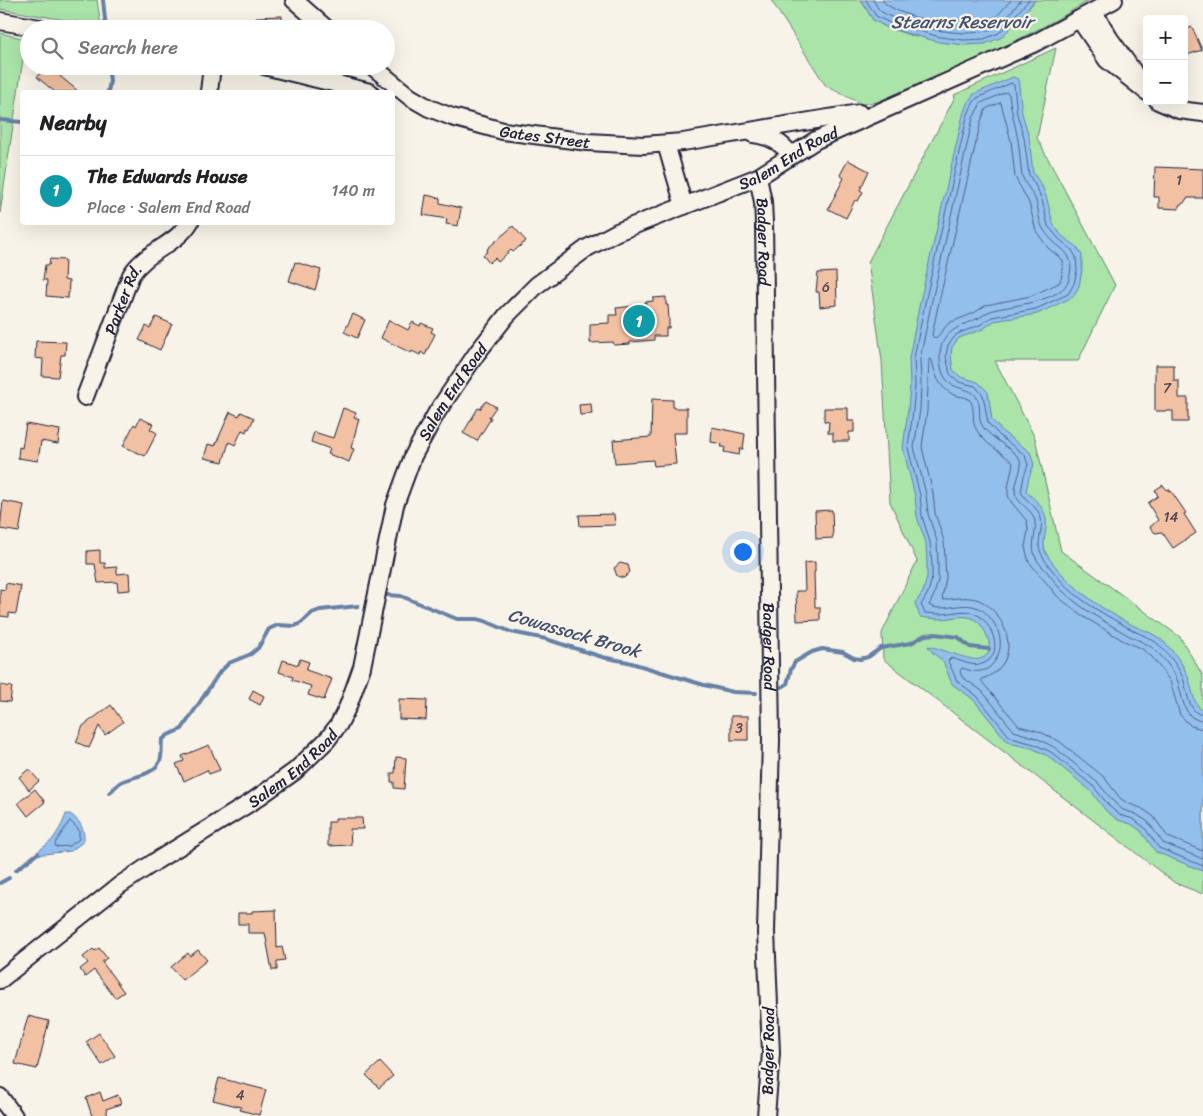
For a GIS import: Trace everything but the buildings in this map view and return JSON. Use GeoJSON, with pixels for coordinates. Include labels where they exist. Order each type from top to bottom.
{"type":"FeatureCollection","features":[{"type":"Feature","properties":{"kind":"street"},"geometry":{"type":"LineString","coordinates":[[294,0],[317,20]]}},
{"type":"Feature","properties":{"kind":"street","name":"Salem End Road"},"geometry":{"type":"LineString","coordinates":[[0,980],[120,885],[150,864],[253,802],[295,771],[327,740],[339,724],[348,706],[362,667],[388,532],[404,479],[425,432],[458,380],[491,333],[522,298],[553,272],[587,248],[616,232],[758,177],[816,140],[1002,59],[1080,20],[1114,0]]}},
{"type":"Feature","properties":{"kind":"street"},"geometry":{"type":"LineString","coordinates":[[1094,12],[1110,40],[1143,88]]}},
{"type":"Feature","properties":{"kind":"street"},"geometry":{"type":"LineString","coordinates":[[1080,20],[1107,60],[1143,89]]}},
{"type":"Feature","properties":{"kind":"street"},"geometry":{"type":"LineString","coordinates":[[0,21],[20,24]]}},
{"type":"Feature","properties":{"kind":"street"},"geometry":{"type":"LineString","coordinates":[[209,90],[211,75]]}},
{"type":"Feature","properties":{"kind":"street"},"geometry":{"type":"LineString","coordinates":[[301,75],[362,90]]}},
{"type":"Feature","properties":{"kind":"street","name":"Gates Street"},"geometry":{"type":"LineString","coordinates":[[383,75],[410,97],[444,114],[503,131],[603,144],[666,144],[887,108]]}},
{"type":"Feature","properties":{"kind":"street"},"geometry":{"type":"LineString","coordinates":[[395,98],[410,97]]}},
{"type":"Feature","properties":{"kind":"street"},"geometry":{"type":"LineString","coordinates":[[1167,105],[1178,110],[1203,113]]}},
{"type":"Feature","properties":{"kind":"street","name":"Gates Street"},"geometry":{"type":"LineString","coordinates":[[736,134],[770,137],[780,143],[792,155]]}},
{"type":"Feature","properties":{"kind":"street"},"geometry":{"type":"LineString","coordinates":[[666,144],[684,206]]}},
{"type":"Feature","properties":{"kind":"street","name":"Badger Road"},"geometry":{"type":"LineString","coordinates":[[758,177],[764,211],[765,232],[770,740],[766,932],[771,1054],[766,1116]]}},
{"type":"Feature","properties":{"kind":"street","name":"Parker Rd."},"geometry":{"type":"LineString","coordinates":[[85,397],[133,271],[142,260],[183,231],[188,225]]}},
{"type":"Feature","properties":{"kind":"street"},"geometry":{"type":"LineString","coordinates":[[0,1097],[14,1116]]}},
{"type":"Feature","properties":{"kind":"green space"},"geometry":{"type":"Polygon","coordinates":[[[0,0],[97,0],[100,20],[65,20],[0,9],[0,0]]]}},
{"type":"Feature","properties":{"kind":"green space"},"geometry":{"type":"Polygon","coordinates":[[[771,0],[861,0],[873,20],[888,28],[916,37],[1030,7],[1035,0],[1090,0],[1039,29],[986,55],[877,102],[862,104],[826,86],[771,0]]]}},
{"type":"Feature","properties":{"kind":"green space"},"geometry":{"type":"Polygon","coordinates":[[[0,33],[20,38],[21,75],[0,213],[0,33]]]}},
{"type":"Feature","properties":{"kind":"green space"},"geometry":{"type":"Polygon","coordinates":[[[1056,48],[1037,138],[1115,285],[1078,361],[995,361],[1035,438],[1061,551],[1180,637],[1203,676],[1203,894],[1175,883],[883,659],[882,633],[917,561],[890,502],[882,361],[868,262],[955,97],[954,95],[1056,48]]]}},
{"type":"Feature","properties":{"kind":"water","name":"Stearns Reservoir"},"geometry":{"type":"Polygon","coordinates":[[[861,0],[1035,0],[1002,37],[985,44],[964,45],[939,42],[888,28],[873,20],[861,0]]]}},
{"type":"Feature","properties":{"kind":"water"},"geometry":{"type":"Polygon","coordinates":[[[1013,77],[1018,79],[1022,113],[1029,137],[1033,173],[1042,186],[1053,224],[1062,236],[1076,246],[1082,255],[1079,286],[1073,297],[1037,314],[994,321],[983,329],[959,338],[952,347],[953,370],[961,377],[978,382],[988,392],[992,420],[1004,433],[1030,452],[1034,465],[1026,491],[1044,511],[1046,525],[1044,546],[1047,555],[1055,566],[1097,604],[1120,619],[1150,632],[1161,640],[1168,646],[1185,670],[1194,698],[1203,712],[1203,871],[1156,852],[1140,830],[1131,824],[1118,820],[1106,811],[1091,791],[1048,756],[1032,748],[1013,744],[1006,740],[973,699],[952,684],[943,661],[928,646],[970,659],[980,659],[986,656],[989,651],[986,633],[978,622],[967,617],[943,619],[920,617],[915,603],[923,592],[927,577],[927,564],[926,543],[917,517],[915,496],[903,448],[910,385],[909,358],[920,302],[967,103],[974,94],[1013,77]]]}},
{"type":"Feature","properties":{"kind":"water"},"geometry":{"type":"Polygon","coordinates":[[[66,814],[70,814],[79,822],[83,829],[84,841],[71,851],[35,855],[53,838],[66,814]]]}},
{"type":"Feature","properties":{"kind":"waterway"},"geometry":{"type":"LineString","coordinates":[[103,0],[105,20]]}},
{"type":"Feature","properties":{"kind":"waterway"},"geometry":{"type":"LineString","coordinates":[[108,90],[109,75]]}},
{"type":"Feature","properties":{"kind":"waterway"},"geometry":{"type":"LineString","coordinates":[[1,120],[20,122]]}},
{"type":"Feature","properties":{"kind":"waterway","name":"Cowassock Brook"},"geometry":{"type":"LineString","coordinates":[[387,595],[401,596],[457,619],[485,621],[511,632],[546,639],[602,657],[628,662],[704,685],[733,692],[756,693]]}},
{"type":"Feature","properties":{"kind":"waterway","name":"Cowassock Brook"},"geometry":{"type":"LineString","coordinates":[[109,793],[121,782],[147,773],[156,767],[161,758],[162,740],[182,729],[219,673],[229,663],[251,654],[258,648],[269,629],[278,625],[295,626],[312,613],[320,610],[358,606]]}},
{"type":"Feature","properties":{"kind":"waterway","name":"Cowassock Brook"},"geometry":{"type":"LineString","coordinates":[[782,687],[787,684],[795,662],[812,652],[822,649],[843,652],[860,659],[868,657],[881,648],[911,643],[925,635],[935,634],[958,637],[970,647],[989,649]]}},
{"type":"Feature","properties":{"kind":"waterway","name":"Cowassock Brook"},"geometry":{"type":"LineString","coordinates":[[16,870],[38,853]]}},
{"type":"Feature","properties":{"kind":"waterway","name":"Cowassock Brook"},"geometry":{"type":"LineString","coordinates":[[0,883],[9,878]]}},
{"type":"Feature","properties":{"kind":"place","name":"The Edwards House"},"geometry":{"type":"Point","coordinates":[639,321]}}]}
